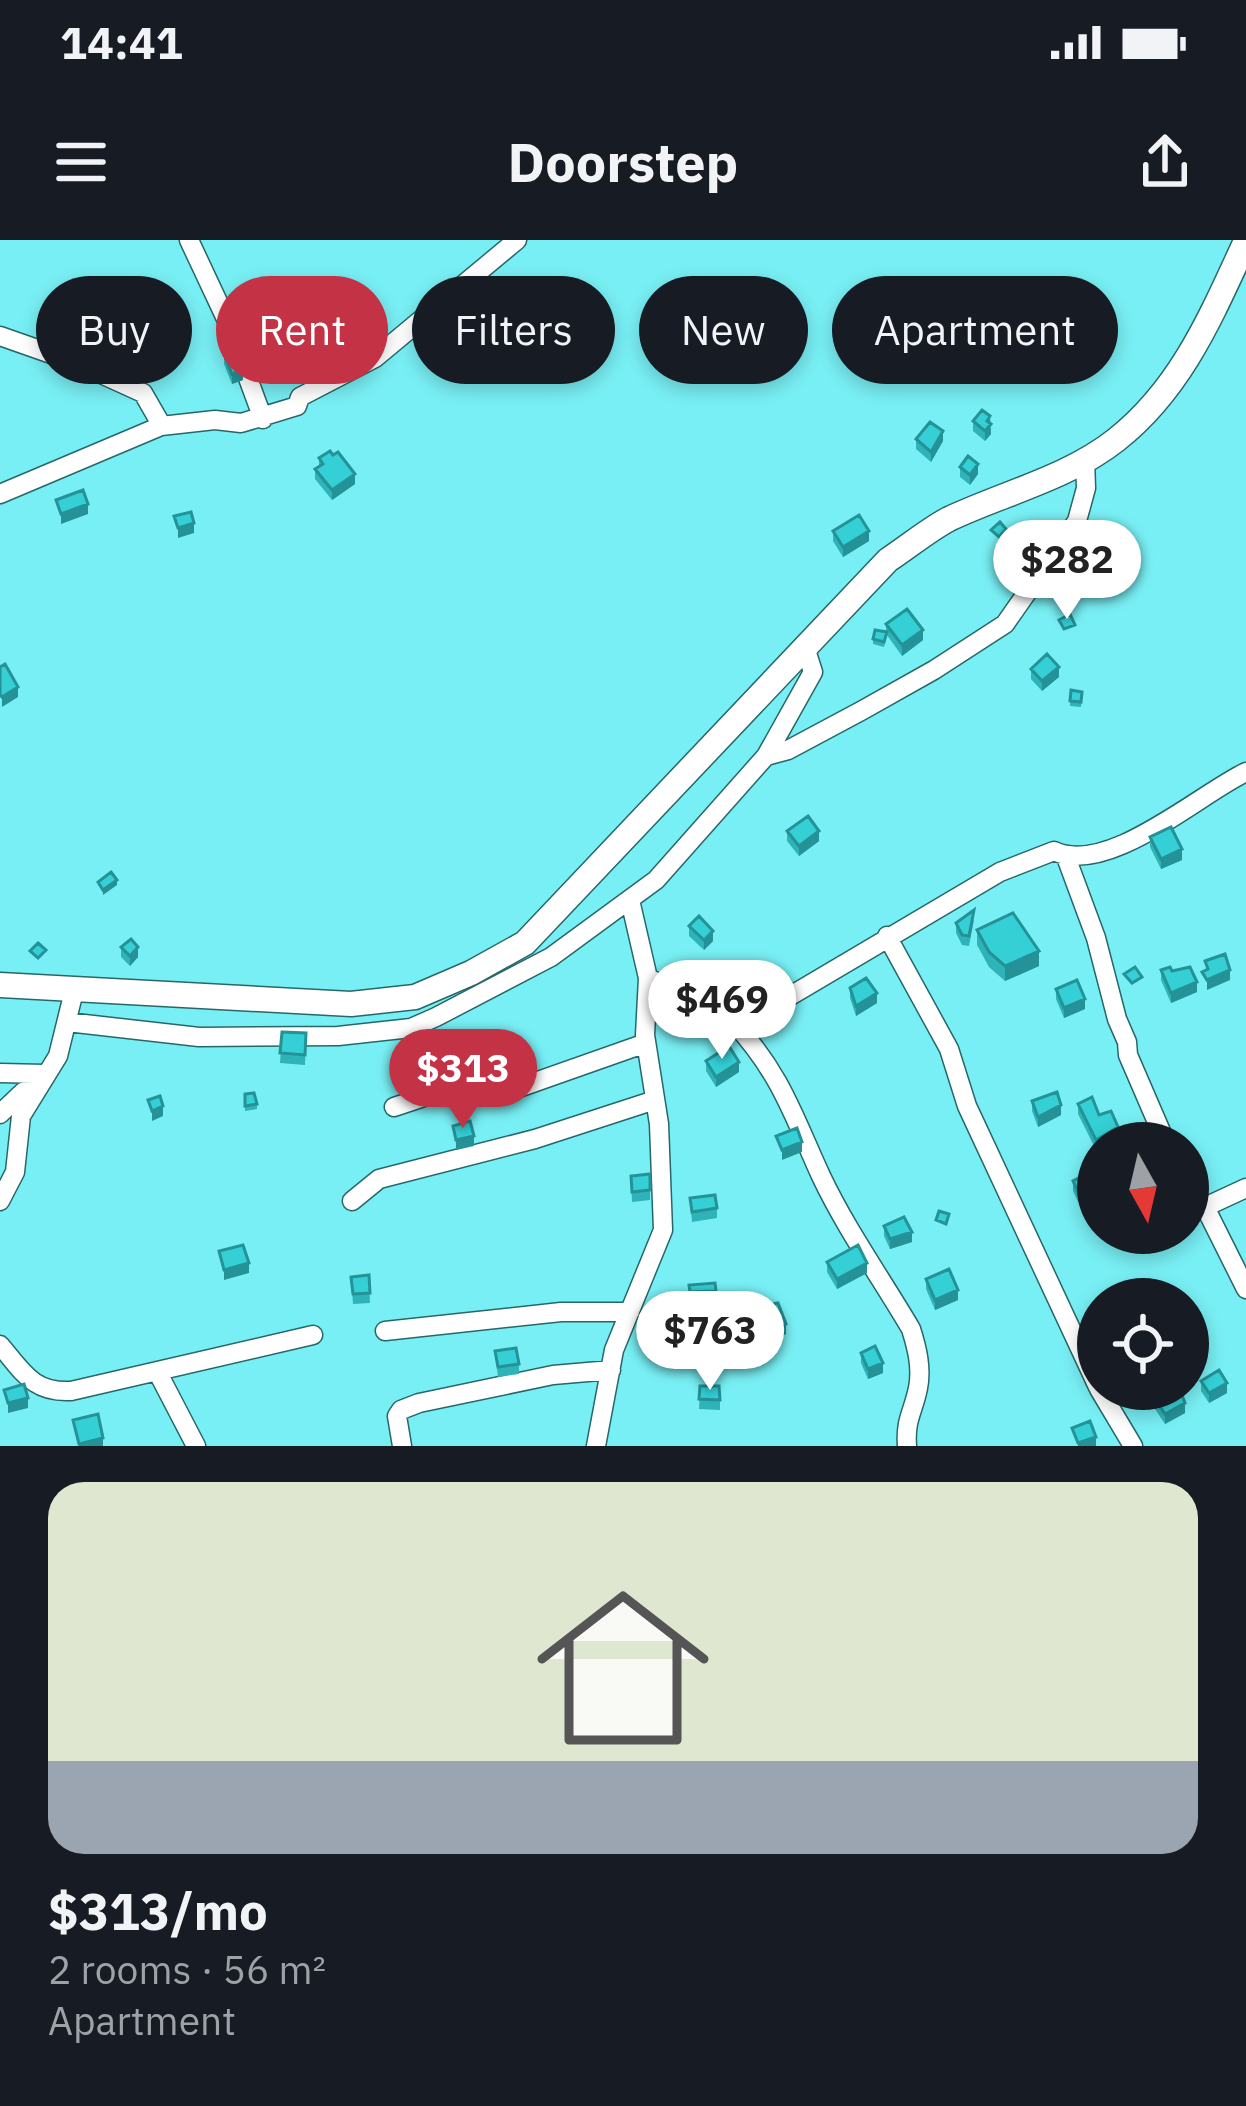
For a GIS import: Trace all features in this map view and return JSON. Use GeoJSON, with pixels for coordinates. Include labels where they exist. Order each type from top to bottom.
{"type":"FeatureCollection","features":[{"type":"Feature","properties":{"kind":"main road"},"geometry":{"type":"LineString","coordinates":[[0,985],[351,1004],[415,997],[525,943],[888,560],[944,521],[1114,442],[1155,405],[1195,350],[1246,241]]}},
{"type":"Feature","properties":{"kind":"street"},"geometry":{"type":"LineString","coordinates":[[189,240],[227,321],[263,419]]}},
{"type":"Feature","properties":{"kind":"street"},"geometry":{"type":"LineString","coordinates":[[0,494],[162,426],[263,419],[297,406],[300,398],[375,358],[517,240]]}},
{"type":"Feature","properties":{"kind":"street"},"geometry":{"type":"LineString","coordinates":[[0,336],[143,393],[162,426]]}},
{"type":"Feature","properties":{"kind":"street"},"geometry":{"type":"LineString","coordinates":[[766,756],[788,750],[879,700],[1005,624],[1077,521],[1086,488],[1085,458]]}},
{"type":"Feature","properties":{"kind":"street"},"geometry":{"type":"LineString","coordinates":[[67,1022],[199,1037],[338,1036],[411,1028],[551,957],[656,880],[766,756],[813,672],[805,647]]}},
{"type":"Feature","properties":{"kind":"street"},"geometry":{"type":"LineString","coordinates":[[734,1023],[763,1012],[1000,872],[1054,851],[1066,856],[1094,854],[1149,832],[1213,788],[1246,772]]}},
{"type":"Feature","properties":{"kind":"street"},"geometry":{"type":"LineString","coordinates":[[1066,856],[1096,938],[1128,1054],[1157,1122]]}},
{"type":"Feature","properties":{"kind":"street"},"geometry":{"type":"LineString","coordinates":[[596,1446],[611,1370],[663,1230],[663,1178],[646,1043],[648,978],[630,900]]}},
{"type":"Feature","properties":{"kind":"street"},"geometry":{"type":"LineString","coordinates":[[886,936],[949,1048],[976,1126],[1077,1343]]}},
{"type":"Feature","properties":{"kind":"street"},"geometry":{"type":"LineString","coordinates":[[648,978],[722,1012],[774,1072],[793,1105],[820,1174],[911,1329],[919,1357],[918,1388],[905,1421],[908,1446]]}},
{"type":"Feature","properties":{"kind":"street"},"geometry":{"type":"LineString","coordinates":[[0,1201],[14,1172],[21,1116],[58,1056],[74,991]]}},
{"type":"Feature","properties":{"kind":"street"},"geometry":{"type":"LineString","coordinates":[[394,1107],[463,1084],[478,1096],[507,1091],[646,1043]]}},
{"type":"Feature","properties":{"kind":"street"},"geometry":{"type":"LineString","coordinates":[[0,1072],[40,1082]]}},
{"type":"Feature","properties":{"kind":"street"},"geometry":{"type":"LineString","coordinates":[[0,1114],[40,1082]]}},
{"type":"Feature","properties":{"kind":"street"},"geometry":{"type":"LineString","coordinates":[[352,1201],[379,1179],[535,1139],[655,1100]]}},
{"type":"Feature","properties":{"kind":"street"},"geometry":{"type":"LineString","coordinates":[[1209,1205],[1246,1189]]}},
{"type":"Feature","properties":{"kind":"street"},"geometry":{"type":"LineString","coordinates":[[1209,1217],[1246,1289]]}},
{"type":"Feature","properties":{"kind":"street"},"geometry":{"type":"LineString","coordinates":[[386,1331],[560,1312],[630,1312]]}},
{"type":"Feature","properties":{"kind":"street"},"geometry":{"type":"LineString","coordinates":[[0,1345],[34,1383],[50,1392],[93,1389],[313,1335]]}},
{"type":"Feature","properties":{"kind":"street"},"geometry":{"type":"LineString","coordinates":[[402,1446],[397,1416],[419,1402],[553,1375],[611,1370]]}},
{"type":"Feature","properties":{"kind":"street"},"geometry":{"type":"LineString","coordinates":[[157,1371],[196,1446]]}},
{"type":"Feature","properties":{"kind":"street"},"geometry":{"type":"LineString","coordinates":[[1111,1410],[1133,1446]]}},
{"type":"Feature","properties":{"kind":"building"},"geometry":{"type":"Polygon","coordinates":[[[982,410],[990,416],[985,431],[973,421],[982,410]]]}},
{"type":"Feature","properties":{"kind":"building"},"geometry":{"type":"Polygon","coordinates":[[[930,422],[943,431],[931,452],[916,439],[930,422]]]}},
{"type":"Feature","properties":{"kind":"building"},"geometry":{"type":"Polygon","coordinates":[[[338,452],[355,474],[332,490],[315,469],[323,464],[319,458],[338,452]]]}},
{"type":"Feature","properties":{"kind":"building"},"geometry":{"type":"Polygon","coordinates":[[[968,456],[978,464],[970,475],[960,467],[968,456]]]}},
{"type":"Feature","properties":{"kind":"building"},"geometry":{"type":"Polygon","coordinates":[[[83,490],[88,504],[61,514],[56,500],[83,490]]]}},
{"type":"Feature","properties":{"kind":"building"},"geometry":{"type":"Polygon","coordinates":[[[191,512],[194,523],[178,528],[174,516],[191,512]]]}},
{"type":"Feature","properties":{"kind":"building"},"geometry":{"type":"Polygon","coordinates":[[[859,515],[869,531],[843,547],[833,531],[859,515]]]}},
{"type":"Feature","properties":{"kind":"building"},"geometry":{"type":"Polygon","coordinates":[[[1000,522],[1006,529],[999,537],[991,530],[1000,522]]]}},
{"type":"Feature","properties":{"kind":"building"},"geometry":{"type":"Polygon","coordinates":[[[1107,550],[1126,561],[1113,581],[1094,570],[1107,550]]]}},
{"type":"Feature","properties":{"kind":"building"},"geometry":{"type":"Polygon","coordinates":[[[907,609],[923,630],[902,645],[886,624],[907,609]]]}},
{"type":"Feature","properties":{"kind":"building"},"geometry":{"type":"Polygon","coordinates":[[[1070,614],[1075,625],[1064,629],[1059,620],[1070,614]]]}},
{"type":"Feature","properties":{"kind":"building"},"geometry":{"type":"Polygon","coordinates":[[[875,630],[887,632],[884,642],[873,639],[875,630]]]}},
{"type":"Feature","properties":{"kind":"building"},"geometry":{"type":"Polygon","coordinates":[[[1047,654],[1059,667],[1042,681],[1031,669],[1047,654]]]}},
{"type":"Feature","properties":{"kind":"building"},"geometry":{"type":"Polygon","coordinates":[[[5,664],[18,687],[2,697],[0,667],[5,664]]]}},
{"type":"Feature","properties":{"kind":"building"},"geometry":{"type":"Polygon","coordinates":[[[1071,690],[1082,692],[1081,702],[1070,701],[1071,690]]]}},
{"type":"Feature","properties":{"kind":"building"},"geometry":{"type":"Polygon","coordinates":[[[808,816],[819,831],[799,846],[787,831],[808,816]]]}},
{"type":"Feature","properties":{"kind":"building"},"geometry":{"type":"Polygon","coordinates":[[[1171,827],[1182,849],[1161,859],[1150,837],[1171,827]]]}},
{"type":"Feature","properties":{"kind":"building"},"geometry":{"type":"Polygon","coordinates":[[[111,872],[117,880],[103,890],[98,882],[111,872]]]}},
{"type":"Feature","properties":{"kind":"building"},"geometry":{"type":"Polygon","coordinates":[[[974,910],[969,936],[962,935],[956,923],[974,910]]]}},
{"type":"Feature","properties":{"kind":"building"},"geometry":{"type":"Polygon","coordinates":[[[1013,913],[1039,951],[1005,966],[989,952],[977,930],[1013,913]]]}},
{"type":"Feature","properties":{"kind":"building"},"geometry":{"type":"Polygon","coordinates":[[[699,916],[713,931],[704,940],[689,926],[699,916]]]}},
{"type":"Feature","properties":{"kind":"building"},"geometry":{"type":"Polygon","coordinates":[[[131,939],[138,947],[130,956],[121,947],[131,939]]]}},
{"type":"Feature","properties":{"kind":"building"},"geometry":{"type":"Polygon","coordinates":[[[38,943],[46,950],[38,958],[30,951],[38,943]]]}},
{"type":"Feature","properties":{"kind":"building"},"geometry":{"type":"Polygon","coordinates":[[[1225,954],[1230,970],[1207,980],[1202,972],[1208,969],[1205,961],[1225,954]]]}},
{"type":"Feature","properties":{"kind":"building"},"geometry":{"type":"Polygon","coordinates":[[[1135,967],[1142,977],[1132,983],[1124,974],[1135,967]]]}},
{"type":"Feature","properties":{"kind":"building"},"geometry":{"type":"Polygon","coordinates":[[[1170,967],[1172,971],[1190,967],[1197,982],[1171,993],[1161,970],[1170,967]]]}},
{"type":"Feature","properties":{"kind":"building"},"geometry":{"type":"Polygon","coordinates":[[[866,978],[877,993],[856,1006],[850,988],[866,978]]]}},
{"type":"Feature","properties":{"kind":"building"},"geometry":{"type":"Polygon","coordinates":[[[1077,980],[1085,999],[1064,1008],[1056,989],[1077,980]]]}},
{"type":"Feature","properties":{"kind":"building"},"geometry":{"type":"Polygon","coordinates":[[[282,1032],[306,1033],[305,1055],[280,1053],[282,1032]]]}},
{"type":"Feature","properties":{"kind":"building"},"geometry":{"type":"Polygon","coordinates":[[[729,1046],[739,1062],[716,1077],[706,1061],[729,1046]]]}},
{"type":"Feature","properties":{"kind":"building"},"geometry":{"type":"Polygon","coordinates":[[[1057,1092],[1061,1105],[1038,1117],[1032,1101],[1057,1092]]]}},
{"type":"Feature","properties":{"kind":"building"},"geometry":{"type":"Polygon","coordinates":[[[254,1093],[257,1104],[245,1106],[245,1094],[254,1093]]]}},
{"type":"Feature","properties":{"kind":"building"},"geometry":{"type":"Polygon","coordinates":[[[160,1096],[163,1106],[152,1111],[148,1100],[160,1096]]]}},
{"type":"Feature","properties":{"kind":"building"},"geometry":{"type":"Polygon","coordinates":[[[1092,1097],[1099,1115],[1111,1111],[1116,1122],[1087,1122],[1078,1104],[1092,1097]]]}},
{"type":"Feature","properties":{"kind":"building"},"geometry":{"type":"Polygon","coordinates":[[[470,1121],[474,1136],[456,1140],[453,1126],[470,1121]]]}},
{"type":"Feature","properties":{"kind":"building"},"geometry":{"type":"Polygon","coordinates":[[[797,1128],[802,1142],[782,1150],[776,1136],[797,1128]]]}},
{"type":"Feature","properties":{"kind":"building"},"geometry":{"type":"Polygon","coordinates":[[[650,1174],[650,1190],[632,1192],[631,1176],[650,1174]]]}},
{"type":"Feature","properties":{"kind":"building"},"geometry":{"type":"Polygon","coordinates":[[[715,1195],[717,1208],[692,1212],[690,1198],[715,1195]]]}},
{"type":"Feature","properties":{"kind":"building"},"geometry":{"type":"Polygon","coordinates":[[[939,1211],[949,1214],[946,1224],[936,1220],[939,1211]]]}},
{"type":"Feature","properties":{"kind":"building"},"geometry":{"type":"Polygon","coordinates":[[[904,1217],[912,1232],[890,1239],[884,1226],[904,1217]]]}},
{"type":"Feature","properties":{"kind":"building"},"geometry":{"type":"Polygon","coordinates":[[[243,1245],[249,1263],[224,1270],[219,1251],[243,1245]]]}},
{"type":"Feature","properties":{"kind":"building"},"geometry":{"type":"Polygon","coordinates":[[[858,1245],[867,1263],[837,1279],[827,1262],[858,1245]]]}},
{"type":"Feature","properties":{"kind":"building"},"geometry":{"type":"Polygon","coordinates":[[[949,1269],[958,1290],[935,1300],[926,1279],[949,1269]]]}},
{"type":"Feature","properties":{"kind":"building"},"geometry":{"type":"Polygon","coordinates":[[[369,1275],[370,1293],[353,1294],[351,1277],[369,1275]]]}},
{"type":"Feature","properties":{"kind":"building"},"geometry":{"type":"Polygon","coordinates":[[[715,1283],[716,1291],[690,1292],[689,1285],[715,1283]]]}},
{"type":"Feature","properties":{"kind":"building"},"geometry":{"type":"Polygon","coordinates":[[[778,1303],[786,1324],[773,1329],[765,1305],[778,1303]]]}},
{"type":"Feature","properties":{"kind":"building"},"geometry":{"type":"Polygon","coordinates":[[[875,1346],[883,1363],[868,1369],[861,1353],[875,1346]]]}},
{"type":"Feature","properties":{"kind":"building"},"geometry":{"type":"Polygon","coordinates":[[[516,1348],[519,1364],[498,1367],[495,1351],[516,1348]]]}},
{"type":"Feature","properties":{"kind":"building"},"geometry":{"type":"Polygon","coordinates":[[[1219,1370],[1227,1383],[1209,1393],[1209,1376],[1219,1370]]]}},
{"type":"Feature","properties":{"kind":"building"},"geometry":{"type":"Polygon","coordinates":[[[24,1384],[28,1398],[8,1403],[4,1390],[24,1384]]]}},
{"type":"Feature","properties":{"kind":"building"},"geometry":{"type":"Polygon","coordinates":[[[700,1386],[719,1386],[720,1400],[699,1399],[700,1386]]]}},
{"type":"Feature","properties":{"kind":"building"},"geometry":{"type":"Polygon","coordinates":[[[98,1414],[103,1438],[79,1444],[73,1420],[98,1414]]]}},
{"type":"Feature","properties":{"kind":"building"},"geometry":{"type":"Polygon","coordinates":[[[1090,1421],[1096,1437],[1078,1443],[1072,1428],[1090,1421]]]}}]}
